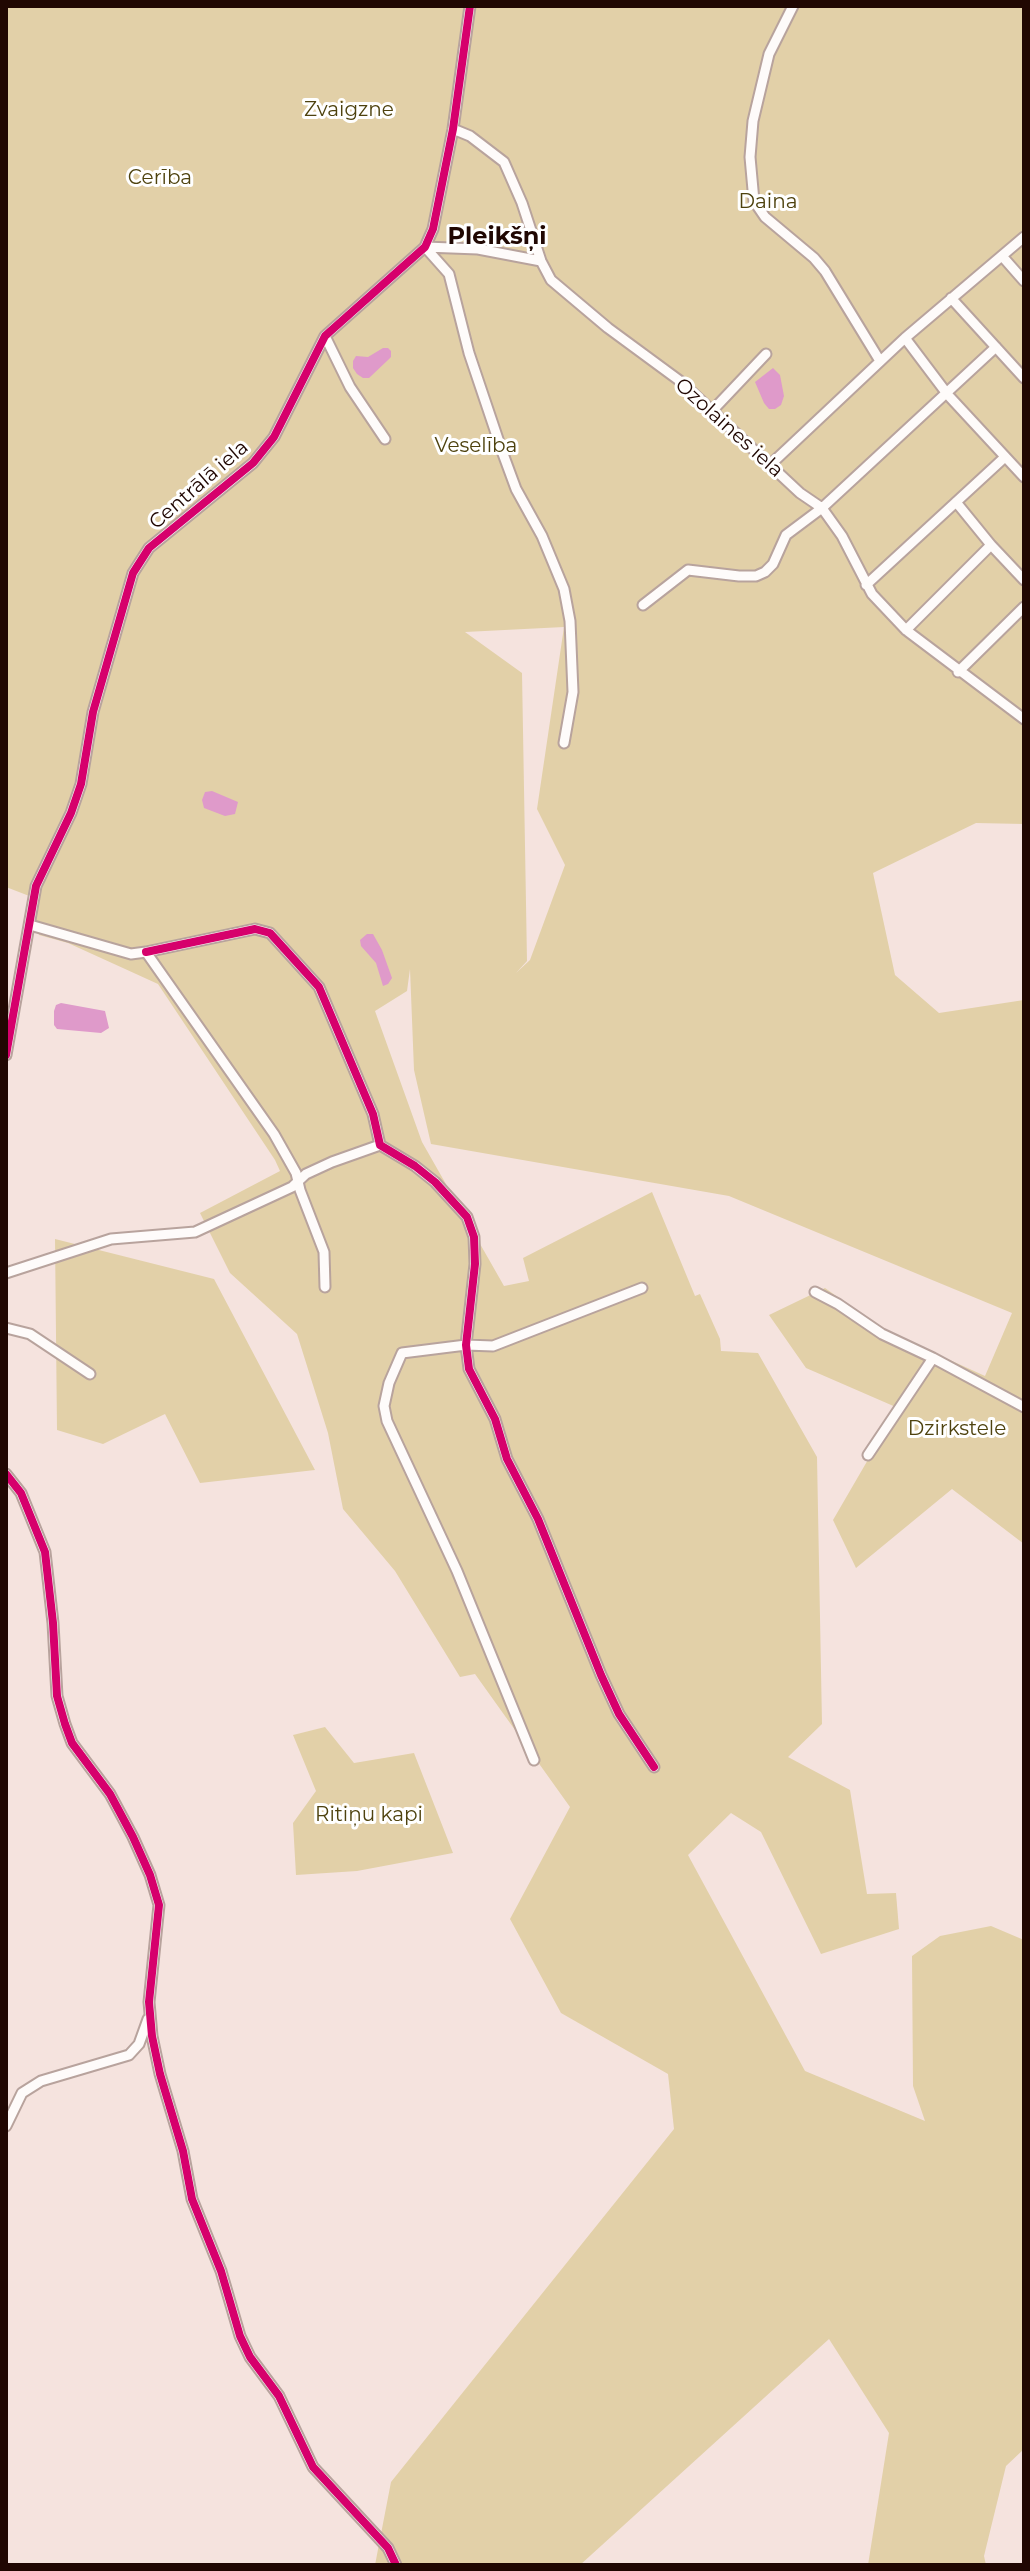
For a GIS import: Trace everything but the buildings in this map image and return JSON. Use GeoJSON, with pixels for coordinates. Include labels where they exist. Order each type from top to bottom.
{"type":"FeatureCollection","features":[{"type":"Feature","properties":{"kind":"street"},"geometry":{"type":"LineString","coordinates":[[425,247],[433,229],[453,129],[470,6]]}},
{"type":"Feature","properties":{"kind":"street"},"geometry":{"type":"LineString","coordinates":[[793,6],[769,54],[753,121],[750,157],[754,201],[765,217],[825,271],[880,361]]}},
{"type":"Feature","properties":{"kind":"street","name":"Ozolaines iela"},"geometry":{"type":"LineString","coordinates":[[453,129],[470,136],[504,162],[551,280],[608,328],[680,381],[800,493],[822,508],[842,536],[866,585],[906,630],[1024,719]]}},
{"type":"Feature","properties":{"kind":"street"},"geometry":{"type":"LineString","coordinates":[[770,465],[905,338],[1024,237]]}},
{"type":"Feature","properties":{"kind":"street"},"geometry":{"type":"LineString","coordinates":[[425,247],[478,249],[541,261]]}},
{"type":"Feature","properties":{"kind":"street"},"geometry":{"type":"LineString","coordinates":[[425,247],[449,274],[469,353],[502,451],[516,489],[542,536],[564,589],[570,621],[573,692],[564,743]]}},
{"type":"Feature","properties":{"kind":"street","name":"Centrālā iela"},"geometry":{"type":"LineString","coordinates":[[6,1055],[36,886],[71,813],[81,784],[93,712],[133,573],[149,548],[253,463],[274,437],[325,336],[425,247]]}},
{"type":"Feature","properties":{"kind":"street"},"geometry":{"type":"LineString","coordinates":[[1002,256],[1024,281]]}},
{"type":"Feature","properties":{"kind":"street"},"geometry":{"type":"LineString","coordinates":[[951,298],[1024,378]]}},
{"type":"Feature","properties":{"kind":"street"},"geometry":{"type":"LineString","coordinates":[[325,336],[350,387],[385,439]]}},
{"type":"Feature","properties":{"kind":"street"},"geometry":{"type":"LineString","coordinates":[[905,338],[948,395],[1024,477]]}},
{"type":"Feature","properties":{"kind":"street"},"geometry":{"type":"LineString","coordinates":[[643,605],[688,570],[739,576],[756,576],[765,572],[773,564],[786,535],[822,508],[948,395],[996,347]]}},
{"type":"Feature","properties":{"kind":"street"},"geometry":{"type":"LineString","coordinates":[[712,411],[766,354]]}},
{"type":"Feature","properties":{"kind":"street"},"geometry":{"type":"LineString","coordinates":[[866,585],[1005,457]]}},
{"type":"Feature","properties":{"kind":"street"},"geometry":{"type":"LineString","coordinates":[[956,502],[1024,580]]}},
{"type":"Feature","properties":{"kind":"street"},"geometry":{"type":"LineString","coordinates":[[906,630],[991,545]]}},
{"type":"Feature","properties":{"kind":"street"},"geometry":{"type":"LineString","coordinates":[[958,672],[1024,607]]}},
{"type":"Feature","properties":{"kind":"street"},"geometry":{"type":"LineString","coordinates":[[30,925],[131,954],[255,929],[270,933],[319,987],[373,1114],[380,1145],[435,1182],[467,1217],[474,1237],[475,1264],[466,1345],[469,1369],[495,1419],[507,1459],[538,1519],[619,1714],[654,1767]]}},
{"type":"Feature","properties":{"kind":"street"},"geometry":{"type":"LineString","coordinates":[[146,952],[274,1134],[296,1173],[324,1252],[325,1287]]}},
{"type":"Feature","properties":{"kind":"street"},"geometry":{"type":"LineString","coordinates":[[6,1273],[111,1239],[195,1232],[292,1187],[332,1162],[380,1145]]}},
{"type":"Feature","properties":{"kind":"street"},"geometry":{"type":"LineString","coordinates":[[534,1760],[444,1543],[387,1421],[384,1406],[389,1383],[402,1353],[466,1345],[493,1346],[642,1288]]}},
{"type":"Feature","properties":{"kind":"street"},"geometry":{"type":"LineString","coordinates":[[815,1292],[882,1334],[1024,1407]]}},
{"type":"Feature","properties":{"kind":"street"},"geometry":{"type":"LineString","coordinates":[[6,1328],[30,1334],[90,1374]]}},
{"type":"Feature","properties":{"kind":"street"},"geometry":{"type":"LineString","coordinates":[[868,1455],[933,1358]]}},
{"type":"Feature","properties":{"kind":"street"},"geometry":{"type":"LineString","coordinates":[[6,1474],[21,1493],[45,1552],[57,1696],[65,1724],[72,1743],[110,1794],[133,1837],[159,1905],[149,2002],[160,2074],[183,2151],[192,2199],[221,2271],[240,2336],[250,2357],[279,2396],[313,2467],[388,2548],[396,2565]]}},
{"type":"Feature","properties":{"kind":"street"},"geometry":{"type":"LineString","coordinates":[[6,2126],[22,2093],[41,2081],[129,2055],[139,2044],[150,2014]]}},
{"type":"Feature","properties":{"kind":"green space"},"geometry":{"type":"Polygon","coordinates":[[[6,6],[1024,6],[1024,824],[976,823],[873,873],[895,975],[939,1013],[1024,1000],[1024,1544],[952,1489],[856,1568],[833,1520],[898,1408],[806,1368],[769,1315],[825,1288],[884,1330],[985,1376],[1012,1313],[729,1196],[431,1144],[414,1070],[410,969],[407,991],[375,1011],[422,1142],[504,1286],[529,1281],[523,1258],[652,1192],[695,1296],[700,1294],[720,1339],[721,1351],[758,1353],[817,1457],[822,1724],[788,1757],[850,1790],[867,1894],[896,1893],[899,1929],[821,1954],[761,1832],[731,1813],[688,1855],[805,2071],[925,2121],[913,2086],[912,1956],[940,1936],[991,1926],[1024,1940],[1024,2449],[1006,2466],[984,2556],[986,2565],[868,2565],[889,2433],[829,2339],[580,2565],[375,2565],[391,2482],[674,2129],[668,2074],[561,2013],[510,1919],[570,1807],[475,1674],[460,1677],[395,1571],[343,1509],[328,1433],[297,1334],[230,1273],[200,1213],[280,1171],[275,1160],[158,984],[68,943],[39,935],[40,929],[30,925],[37,899],[6,887],[6,6]],[[564,627],[465,632],[522,673],[527,961],[516,973],[530,960],[565,865],[537,809],[564,627]]]}},
{"type":"Feature","properties":{"kind":"green space"},"geometry":{"type":"Polygon","coordinates":[[[55,1239],[214,1279],[315,1470],[200,1483],[165,1414],[103,1444],[57,1430],[55,1239]]]}},
{"type":"Feature","properties":{"kind":"green space","name":"Ritiņu kapi"},"geometry":{"type":"Polygon","coordinates":[[[325,1727],[354,1763],[414,1753],[453,1853],[357,1871],[296,1875],[293,1823],[316,1791],[293,1735],[325,1727]]]}},
{"type":"Feature","properties":{"kind":"shaded area"},"geometry":{"type":"Polygon","coordinates":[[[383,348],[391,351],[388,360],[369,378],[357,374],[353,368],[356,356],[368,357],[383,348]]]}},
{"type":"Feature","properties":{"kind":"shaded area"},"geometry":{"type":"Polygon","coordinates":[[[773,368],[780,375],[784,396],[781,405],[769,409],[755,382],[773,368]]]}},
{"type":"Feature","properties":{"kind":"shaded area"},"geometry":{"type":"Polygon","coordinates":[[[212,791],[238,802],[235,814],[225,816],[204,808],[202,800],[205,792],[212,791]]]}},
{"type":"Feature","properties":{"kind":"shaded area"},"geometry":{"type":"Polygon","coordinates":[[[367,934],[373,934],[392,978],[383,986],[376,963],[361,946],[360,940],[367,934]]]}},
{"type":"Feature","properties":{"kind":"shaded area"},"geometry":{"type":"Polygon","coordinates":[[[61,1003],[105,1011],[109,1028],[101,1033],[57,1029],[54,1011],[56,1005],[61,1003]]]}},
{"type":"Feature","properties":{"kind":"cycle path"},"geometry":{"type":"LineString","coordinates":[[6,1055],[36,886],[71,813],[81,784],[93,712],[133,573],[149,548],[253,463],[274,437],[325,336],[425,247],[433,229],[453,129],[470,6]]}},
{"type":"Feature","properties":{"kind":"cycle path"},"geometry":{"type":"LineString","coordinates":[[146,952],[255,929],[270,933],[319,987],[373,1114],[380,1145],[435,1182],[467,1217],[474,1237],[475,1264],[466,1345],[469,1369],[495,1419],[507,1459],[538,1519],[619,1714],[654,1767]]}},
{"type":"Feature","properties":{"kind":"cycle path"},"geometry":{"type":"LineString","coordinates":[[6,1474],[21,1493],[45,1552],[57,1696],[65,1724],[72,1743],[110,1794],[133,1837],[159,1905],[149,2002],[152,2036],[183,2151],[192,2199],[221,2271],[240,2336],[250,2357],[279,2396],[313,2467],[388,2548],[396,2565]]}},
{"type":"Feature","properties":{"kind":"district","name":"Pleikšņi"},"geometry":{"type":"Point","coordinates":[497,237]}},
{"type":"Feature","properties":{"kind":"park label","name":"Zvaigzne"},"geometry":{"type":"Point","coordinates":[349,110]}},
{"type":"Feature","properties":{"kind":"park label","name":"Cerība"},"geometry":{"type":"Point","coordinates":[160,178]}},
{"type":"Feature","properties":{"kind":"park label","name":"Daina"},"geometry":{"type":"Point","coordinates":[768,202]}},
{"type":"Feature","properties":{"kind":"park label","name":"Veselība"},"geometry":{"type":"Point","coordinates":[476,446]}},
{"type":"Feature","properties":{"kind":"park label","name":"Dzirkstele"},"geometry":{"type":"Point","coordinates":[957,1429]}}]}
